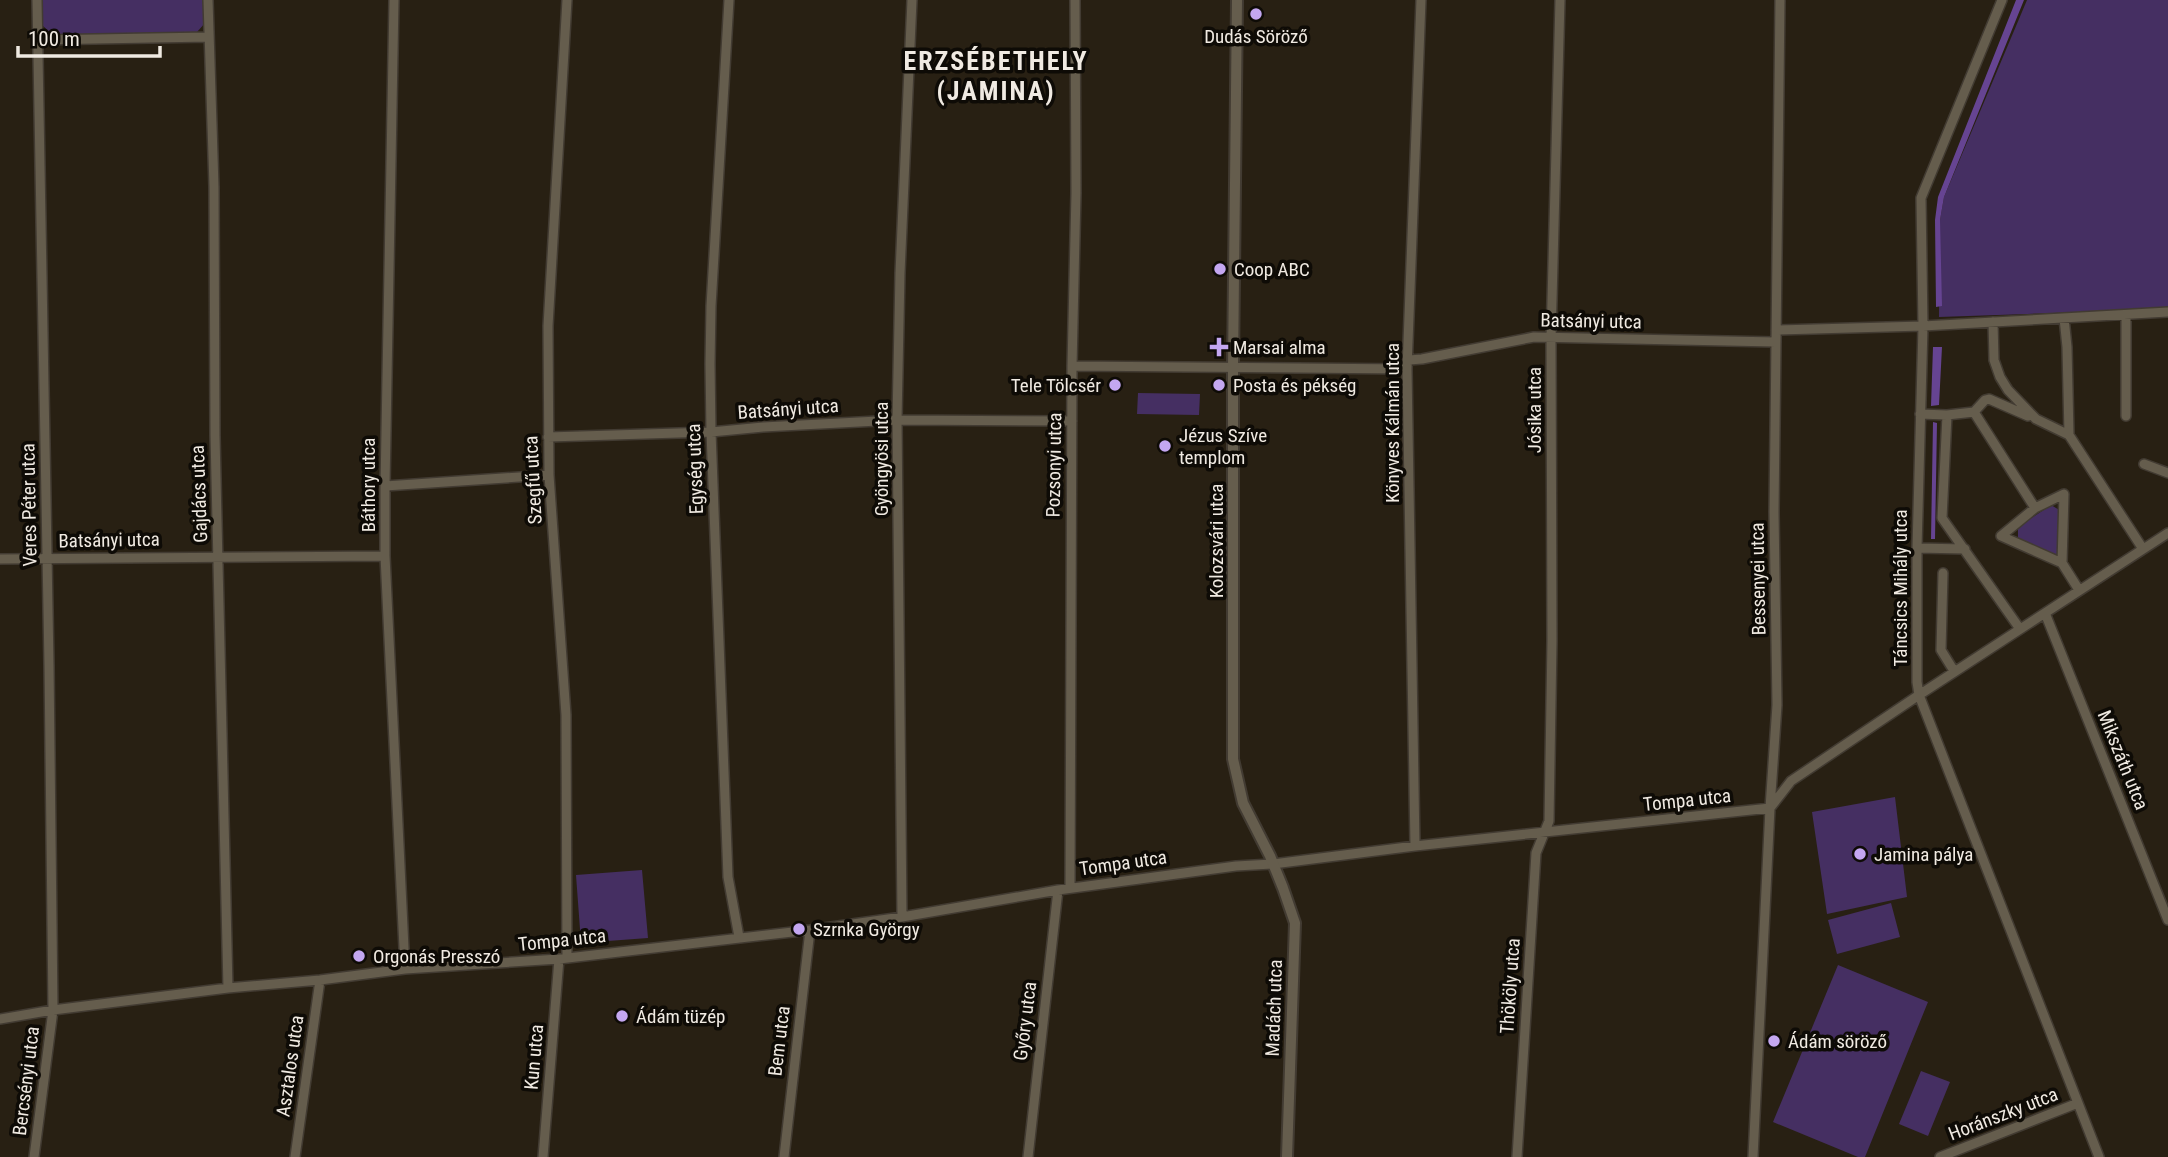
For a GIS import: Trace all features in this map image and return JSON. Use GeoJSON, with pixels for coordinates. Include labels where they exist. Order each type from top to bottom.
{"type":"FeatureCollection","features":[{"type":"Feature","properties":{"kind":"street","name":"Veres Péter utca"},"geometry":{"type":"LineString","coordinates":[[37,0],[48,559],[52,1010]]}},
{"type":"Feature","properties":{"kind":"street","name":"Gajdács utca"},"geometry":{"type":"LineString","coordinates":[[208,0],[214,187],[215,436],[228,988]]}},
{"type":"Feature","properties":{"kind":"street","name":"Báthory utca"},"geometry":{"type":"LineString","coordinates":[[394,0],[385,556],[405,969]]}},
{"type":"Feature","properties":{"kind":"street","name":"Szegfű utca"},"geometry":{"type":"LineString","coordinates":[[563,959],[566,715],[549,475],[548,326],[567,0]]}},
{"type":"Feature","properties":{"kind":"street","name":"Egység utca"},"geometry":{"type":"LineString","coordinates":[[729,0],[711,306],[711,432],[728,877],[739,937]]}},
{"type":"Feature","properties":{"kind":"street","name":"Gyöngyösi utca"},"geometry":{"type":"LineString","coordinates":[[902,917],[897,420],[912,0]]}},
{"type":"Feature","properties":{"kind":"street","name":"Pozsonyi utca"},"geometry":{"type":"LineString","coordinates":[[1070,888],[1075,0]]}},
{"type":"Feature","properties":{"kind":"street","name":"Kolozsvári utca"},"geometry":{"type":"LineString","coordinates":[[1237,0],[1233,759],[1243,803],[1273,864]]}},
{"type":"Feature","properties":{"kind":"street","name":"Könyves Kálmán utca"},"geometry":{"type":"LineString","coordinates":[[1415,846],[1408,364],[1421,0]]}},
{"type":"Feature","properties":{"kind":"street","name":"Jósika utca"},"geometry":{"type":"LineString","coordinates":[[1549,821],[1552,642],[1551,338],[1560,0]]}},
{"type":"Feature","properties":{"kind":"street","name":"Bessenyei utca"},"geometry":{"type":"LineString","coordinates":[[1753,1157],[1777,705],[1774,512],[1780,0]]}},
{"type":"Feature","properties":{"kind":"street","name":"Táncsics Mihály utca"},"geometry":{"type":"LineString","coordinates":[[2002,0],[1921,198],[1923,326],[1917,548],[1917,682],[1919,695],[2099,1157]]}},
{"type":"Feature","properties":{"kind":"street"},"geometry":{"type":"LineString","coordinates":[[38,40],[209,37]]}},
{"type":"Feature","properties":{"kind":"street"},"geometry":{"type":"LineString","coordinates":[[1776,331],[2168,313]]}},
{"type":"Feature","properties":{"kind":"street"},"geometry":{"type":"LineString","coordinates":[[2126,315],[2126,416]]}},
{"type":"Feature","properties":{"kind":"street"},"geometry":{"type":"LineString","coordinates":[[2064,318],[2069,435]]}},
{"type":"Feature","properties":{"kind":"street"},"geometry":{"type":"LineString","coordinates":[[1993,322],[1994,360],[2000,377],[2036,419]]}},
{"type":"Feature","properties":{"kind":"street","name":"Batsányi utca"},"geometry":{"type":"LineString","coordinates":[[1072,366],[1233,368],[1408,364],[1534,337],[1776,342]]}},
{"type":"Feature","properties":{"kind":"street"},"geometry":{"type":"LineString","coordinates":[[2003,405],[2011,393]]}},
{"type":"Feature","properties":{"kind":"street"},"geometry":{"type":"LineString","coordinates":[[1920,414],[1973,412],[1985,400],[1989,400],[2069,435],[2143,549]]}},
{"type":"Feature","properties":{"kind":"street"},"geometry":{"type":"LineString","coordinates":[[1973,412],[2035,508]]}},
{"type":"Feature","properties":{"kind":"street"},"geometry":{"type":"LineString","coordinates":[[1947,415],[1942,518],[2020,629]]}},
{"type":"Feature","properties":{"kind":"street","name":"Batsányi utca"},"geometry":{"type":"LineString","coordinates":[[548,437],[711,432],[897,420],[1072,421]]}},
{"type":"Feature","properties":{"kind":"street"},"geometry":{"type":"LineString","coordinates":[[2144,464],[2168,473]]}},
{"type":"Feature","properties":{"kind":"street"},"geometry":{"type":"LineString","coordinates":[[385,486],[549,475]]}},
{"type":"Feature","properties":{"kind":"street"},"geometry":{"type":"LineString","coordinates":[[2062,564],[2064,494],[2035,508],[2001,536],[2062,564],[2079,590]]}},
{"type":"Feature","properties":{"kind":"street"},"geometry":{"type":"LineString","coordinates":[[1770,808],[1791,781],[1954,671],[2168,533]]}},
{"type":"Feature","properties":{"kind":"street"},"geometry":{"type":"LineString","coordinates":[[1917,548],[1965,549]]}},
{"type":"Feature","properties":{"kind":"street","name":"Batsányi utca"},"geometry":{"type":"LineString","coordinates":[[0,559],[385,556]]}},
{"type":"Feature","properties":{"kind":"street"},"geometry":{"type":"LineString","coordinates":[[1943,573],[1941,650],[1954,671]]}},
{"type":"Feature","properties":{"kind":"street","name":"Mikszáth utca"},"geometry":{"type":"LineString","coordinates":[[2045,612],[2168,920]]}},
{"type":"Feature","properties":{"kind":"street","name":"Tompa utca"},"geometry":{"type":"LineString","coordinates":[[0,1019],[228,988],[405,969],[563,959],[810,930],[1070,888],[1236,866],[1770,808]]}},
{"type":"Feature","properties":{"kind":"street","name":"Thököly utca"},"geometry":{"type":"LineString","coordinates":[[1517,1157],[1536,852],[1549,821]]}},
{"type":"Feature","properties":{"kind":"street","name":"Madách utca"},"geometry":{"type":"LineString","coordinates":[[1273,864],[1295,923],[1287,1157]]}},
{"type":"Feature","properties":{"kind":"street","name":"Győry utca"},"geometry":{"type":"LineString","coordinates":[[1028,1157],[1058,890]]}},
{"type":"Feature","properties":{"kind":"street","name":"Bem utca"},"geometry":{"type":"LineString","coordinates":[[785,1157],[810,930]]}},
{"type":"Feature","properties":{"kind":"street","name":"Kun utca"},"geometry":{"type":"LineString","coordinates":[[543,1157],[563,959]]}},
{"type":"Feature","properties":{"kind":"street","name":"Asztalos utca"},"geometry":{"type":"LineString","coordinates":[[295,1157],[320,980]]}},
{"type":"Feature","properties":{"kind":"street","name":"Bercsényi utca"},"geometry":{"type":"LineString","coordinates":[[34,1157],[52,1010]]}},
{"type":"Feature","properties":{"kind":"street","name":"Horánszky utca"},"geometry":{"type":"LineString","coordinates":[[1940,1157],[2078,1103]]}},
{"type":"Feature","properties":{"kind":"shaded area"},"geometry":{"type":"Polygon","coordinates":[[[42,0],[204,0],[205,23],[197,32],[53,35],[43,26],[42,0]]]}},
{"type":"Feature","properties":{"kind":"shaded area"},"geometry":{"type":"Polygon","coordinates":[[[2016,0],[2024,0],[1944,197],[1940,220],[1942,306],[1936,307],[1935,220],[1938,197],[2016,0]]]}},
{"type":"Feature","properties":{"kind":"shaded area"},"geometry":{"type":"Polygon","coordinates":[[[2027,0],[2168,0],[2168,309],[1939,317],[1940,220],[1944,197],[2027,0]]]}},
{"type":"Feature","properties":{"kind":"shaded area"},"geometry":{"type":"Polygon","coordinates":[[[1933,347],[1942,347],[1939,405],[1931,406],[1933,347]]]}},
{"type":"Feature","properties":{"kind":"shaded area"},"geometry":{"type":"Polygon","coordinates":[[[1138,393],[1200,394],[1199,415],[1137,414],[1138,393]]]}},
{"type":"Feature","properties":{"kind":"shaded area"},"geometry":{"type":"Polygon","coordinates":[[[1933,422],[1937,423],[1935,539],[1931,539],[1933,422]]]}},
{"type":"Feature","properties":{"kind":"shaded area"},"geometry":{"type":"Polygon","coordinates":[[[2051,505],[2061,511],[2059,556],[2018,538],[2018,527],[2051,505]]]}},
{"type":"Feature","properties":{"kind":"shaded area","name":"Jamina pálya"},"geometry":{"type":"Polygon","coordinates":[[[1895,797],[1907,897],[1827,914],[1812,812],[1895,797]]]}},
{"type":"Feature","properties":{"kind":"shaded area"},"geometry":{"type":"Polygon","coordinates":[[[642,870],[648,938],[581,943],[576,875],[642,870]]]}},
{"type":"Feature","properties":{"kind":"shaded area"},"geometry":{"type":"Polygon","coordinates":[[[1891,903],[1900,937],[1837,954],[1828,920],[1891,903]]]}},
{"type":"Feature","properties":{"kind":"shaded area"},"geometry":{"type":"Polygon","coordinates":[[[1838,965],[1928,1002],[1865,1157],[1858,1157],[1773,1122],[1838,965]]]}},
{"type":"Feature","properties":{"kind":"shaded area"},"geometry":{"type":"Polygon","coordinates":[[[1921,1071],[1950,1082],[1928,1136],[1899,1124],[1921,1071]]]}},
{"type":"Feature","properties":{"kind":"place","name":"Dudás Söröző"},"geometry":{"type":"Point","coordinates":[1256,14]}},
{"type":"Feature","properties":{"kind":"place","name":"Coop ABC"},"geometry":{"type":"Point","coordinates":[1220,269]}},
{"type":"Feature","properties":{"kind":"place","name":"Marsai alma"},"geometry":{"type":"Point","coordinates":[1219,347]}},
{"type":"Feature","properties":{"kind":"place","name":"Tele Tölcsér"},"geometry":{"type":"Point","coordinates":[1115,385]}},
{"type":"Feature","properties":{"kind":"place","name":"Posta és pékség"},"geometry":{"type":"Point","coordinates":[1219,385]}},
{"type":"Feature","properties":{"kind":"place","name":"Jézus Szíve templom"},"geometry":{"type":"Point","coordinates":[1165,446]}},
{"type":"Feature","properties":{"kind":"place","name":"Jamina pálya"},"geometry":{"type":"Point","coordinates":[1860,854]}},
{"type":"Feature","properties":{"kind":"place","name":"Szrnka György"},"geometry":{"type":"Point","coordinates":[799,929]}},
{"type":"Feature","properties":{"kind":"place","name":"Orgonás Presszó"},"geometry":{"type":"Point","coordinates":[359,956]}},
{"type":"Feature","properties":{"kind":"place","name":"Ádám tüzép"},"geometry":{"type":"Point","coordinates":[622,1016]}},
{"type":"Feature","properties":{"kind":"place","name":"Ádám söröző"},"geometry":{"type":"Point","coordinates":[1774,1041]}},
{"type":"Feature","properties":{"kind":"district","name":"ERZSÉBETHELY (JAMINA)"},"geometry":{"type":"Point","coordinates":[996,76]}}]}
